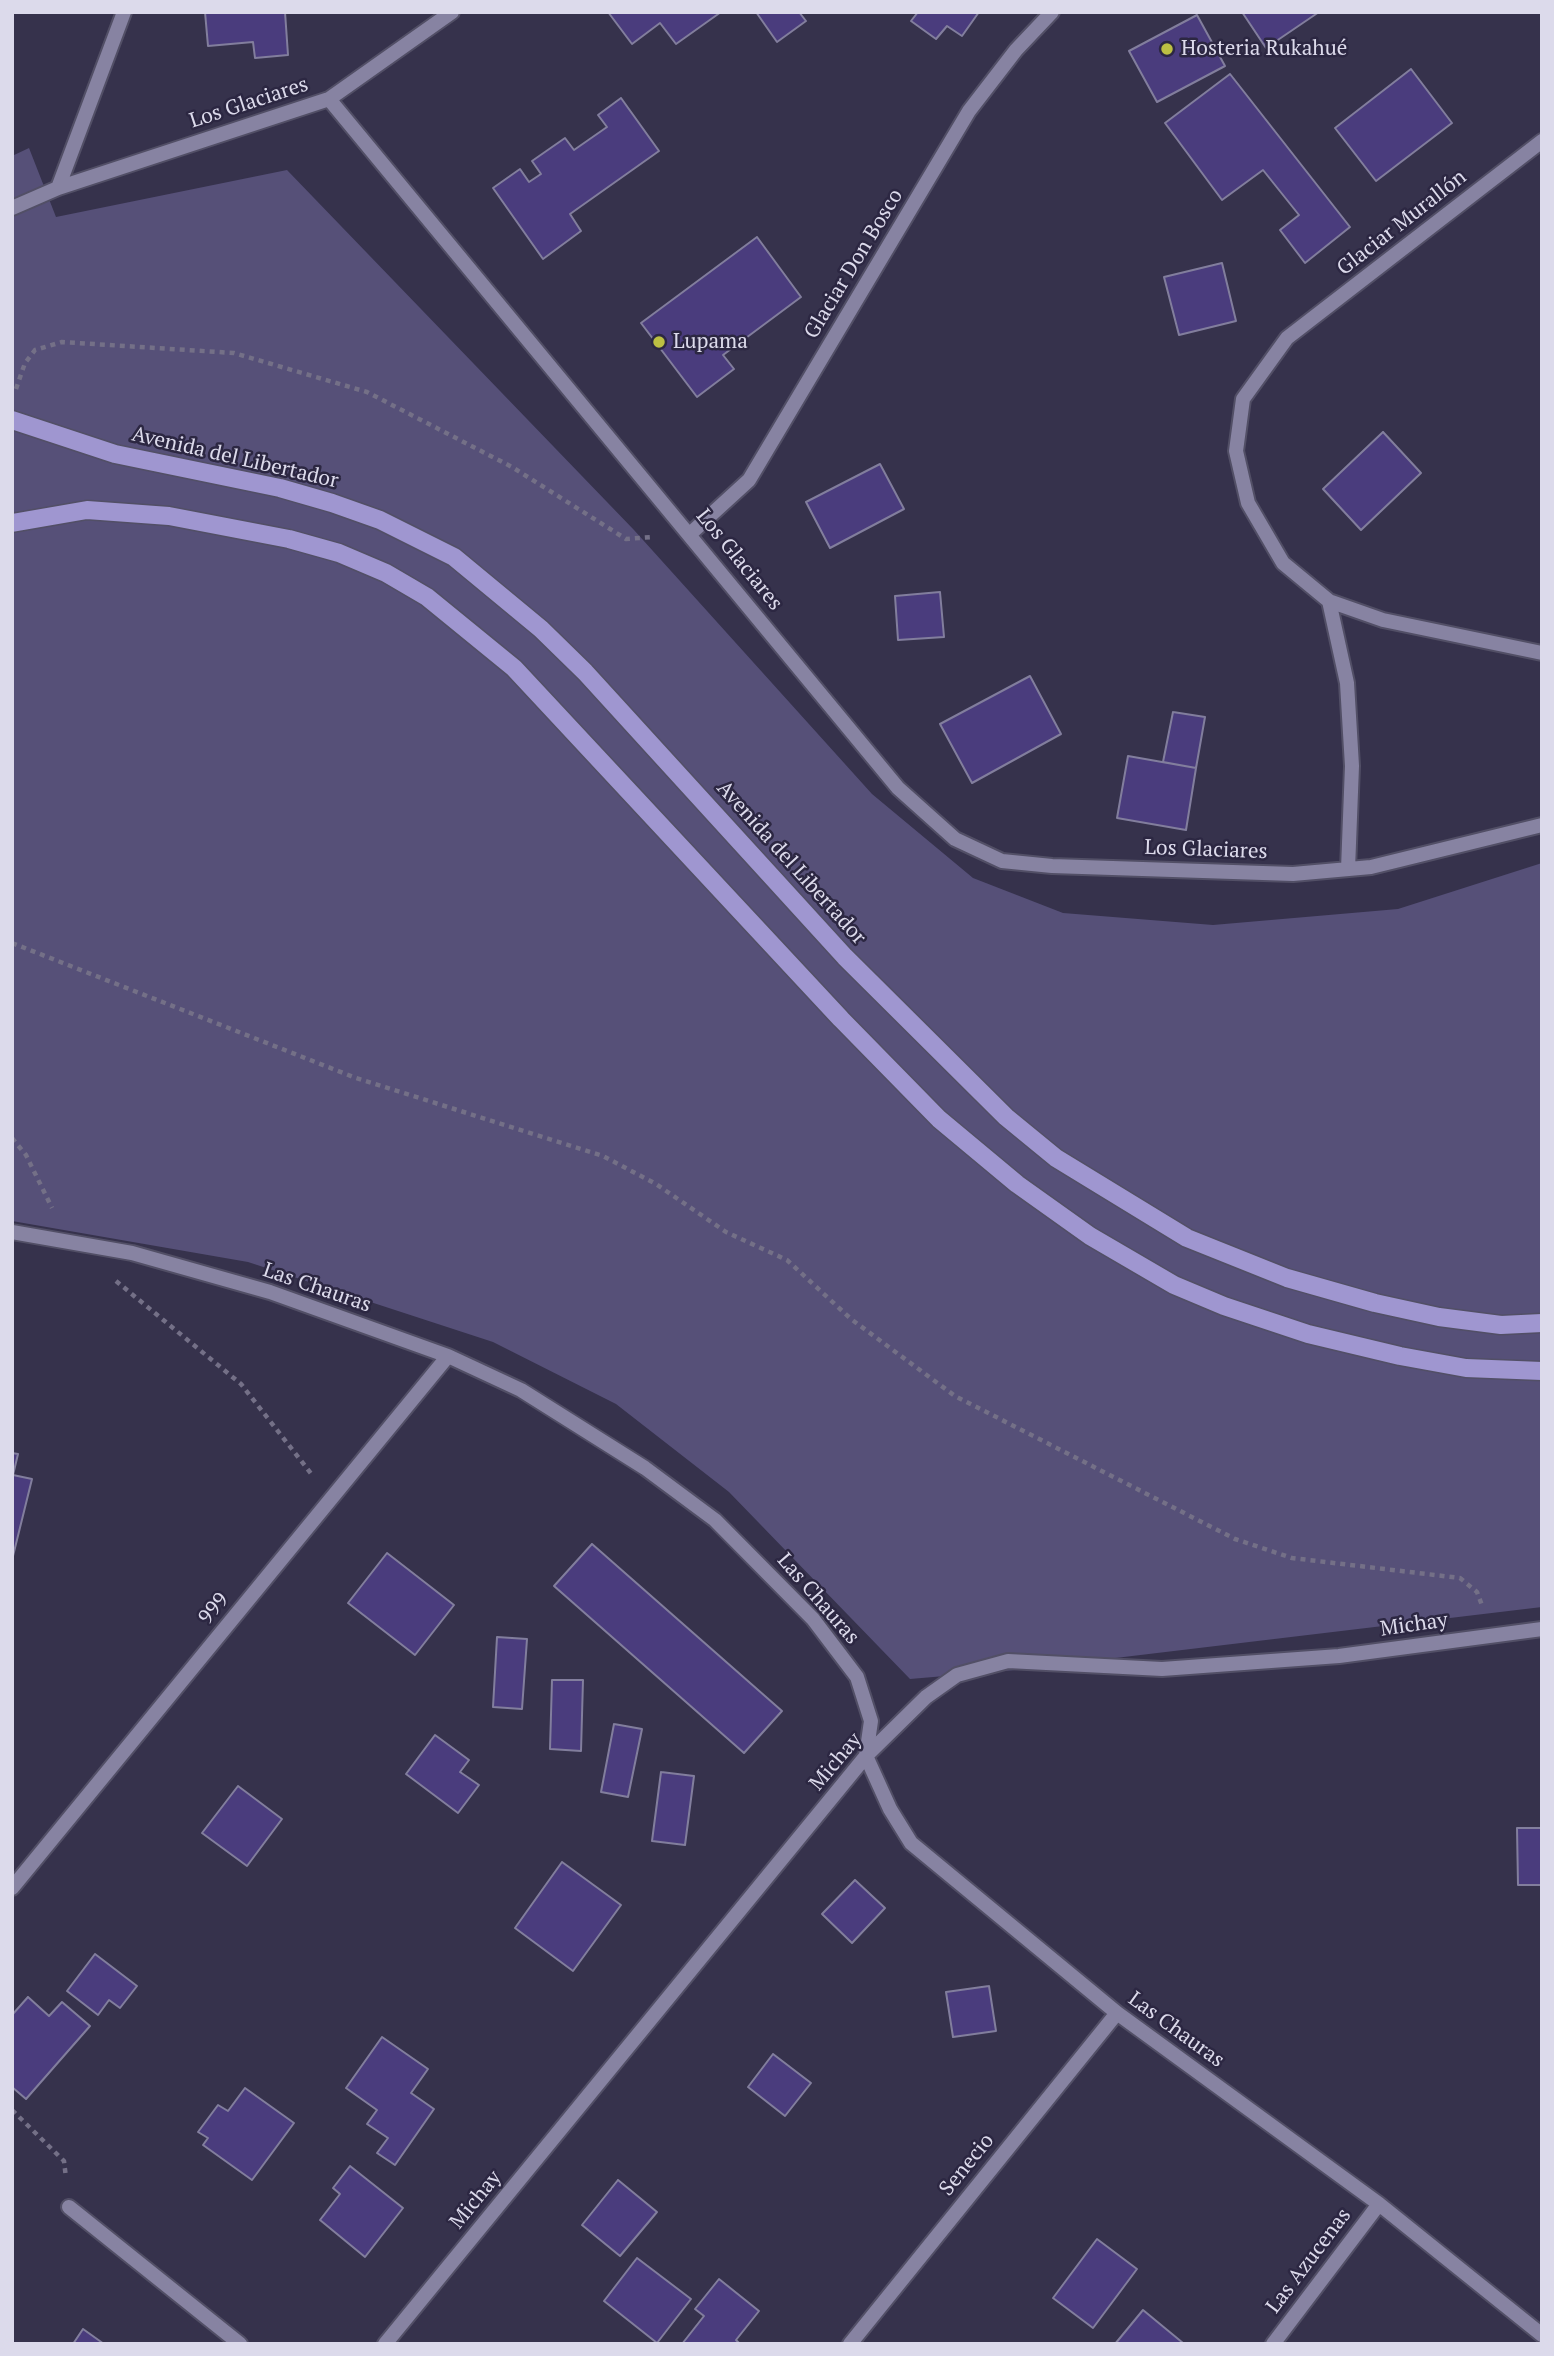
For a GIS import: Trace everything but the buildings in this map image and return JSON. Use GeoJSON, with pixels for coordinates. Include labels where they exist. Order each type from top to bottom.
{"type":"FeatureCollection","features":[{"type":"Feature","properties":{"kind":"main road","name":"Avenida del Libertador"},"geometry":{"type":"LineString","coordinates":[[12,420],[115,454],[280,488],[332,503],[380,520],[454,557],[541,629],[585,672],[845,957],[1006,1117],[1056,1158],[1187,1238],[1287,1278],[1375,1303],[1451,1319],[1502,1325],[1542,1323]]}},
{"type":"Feature","properties":{"kind":"main road"},"geometry":{"type":"LineString","coordinates":[[12,523],[87,510],[169,516],[289,539],[339,553],[386,573],[427,597],[514,668],[841,1019],[939,1119],[1017,1184],[1090,1236],[1174,1284],[1224,1306],[1308,1334],[1400,1356],[1466,1368],[1542,1371]]}},
{"type":"Feature","properties":{"kind":"street"},"geometry":{"type":"LineString","coordinates":[[58,188],[124,12]]}},
{"type":"Feature","properties":{"kind":"street"},"geometry":{"type":"LineString","coordinates":[[329,99],[452,12]]}},
{"type":"Feature","properties":{"kind":"street","name":"Glaciar Don Bosco"},"geometry":{"type":"LineString","coordinates":[[690,534],[749,480],[969,111],[1016,50],[1052,12]]}},
{"type":"Feature","properties":{"kind":"street","name":"Los Glaciares"},"geometry":{"type":"LineString","coordinates":[[12,208],[58,188],[329,99],[898,788],[956,839],[1002,861],[1052,866],[1293,874],[1348,869],[1443,851],[1542,825]]}},
{"type":"Feature","properties":{"kind":"street","name":"Glaciar Murallón"},"geometry":{"type":"LineString","coordinates":[[1329,601],[1283,563],[1248,503],[1236,451],[1243,399],[1287,338],[1542,141]]}},
{"type":"Feature","properties":{"kind":"street"},"geometry":{"type":"LineString","coordinates":[[1329,601],[1383,620],[1542,653]]}},
{"type":"Feature","properties":{"kind":"street"},"geometry":{"type":"LineString","coordinates":[[1329,601],[1347,683],[1352,766],[1348,869]]}},
{"type":"Feature","properties":{"kind":"street","name":"Las Chauras"},"geometry":{"type":"LineString","coordinates":[[12,1232],[132,1253],[270,1292],[447,1356],[520,1390],[645,1468],[715,1520],[813,1619],[857,1677],[871,1721],[866,1756],[890,1809],[911,1843],[1117,2013],[1378,2204],[1542,2335]]}},
{"type":"Feature","properties":{"kind":"street","name":"999"},"geometry":{"type":"LineString","coordinates":[[12,1888],[447,1356]]}},
{"type":"Feature","properties":{"kind":"street","name":"Michay"},"geometry":{"type":"LineString","coordinates":[[385,2344],[866,1756],[926,1697],[957,1675],[1008,1661],[1162,1669],[1339,1656],[1542,1629]]}},
{"type":"Feature","properties":{"kind":"street","name":"Senecio"},"geometry":{"type":"LineString","coordinates":[[850,2344],[1117,2013]]}},
{"type":"Feature","properties":{"kind":"street","name":"Las Azucenas"},"geometry":{"type":"LineString","coordinates":[[1273,2344],[1378,2204]]}},
{"type":"Feature","properties":{"kind":"street"},"geometry":{"type":"LineString","coordinates":[[69,2207],[240,2344]]}},
{"type":"Feature","properties":{"kind":"path"},"geometry":{"type":"LineString","coordinates":[[12,400],[25,363],[34,350],[62,342],[234,353],[367,392],[512,467],[626,539],[690,534]]}},
{"type":"Feature","properties":{"kind":"path"},"geometry":{"type":"LineString","coordinates":[[12,943],[356,1078],[603,1156],[656,1184],[726,1232],[787,1260],[851,1319],[955,1396],[1236,1539],[1292,1558],[1460,1577],[1477,1592],[1492,1636]]}},
{"type":"Feature","properties":{"kind":"path"},"geometry":{"type":"LineString","coordinates":[[12,1138],[26,1155],[69,1242]]}},
{"type":"Feature","properties":{"kind":"path"},"geometry":{"type":"LineString","coordinates":[[112,1278],[241,1384],[331,1499]]}},
{"type":"Feature","properties":{"kind":"path"},"geometry":{"type":"LineString","coordinates":[[12,2110],[64,2161],[69,2207]]}},
{"type":"Feature","properties":{"kind":"shaded area"},"geometry":{"type":"Polygon","coordinates":[[[29,148],[56,217],[287,170],[634,530],[872,794],[973,878],[1063,913],[1213,925],[1398,909],[1542,863],[1542,1607],[1015,1670],[910,1679],[729,1492],[616,1404],[493,1342],[248,1262],[12,1221],[12,156],[29,148]]]}},
{"type":"Feature","properties":{"kind":"place","name":"Hosteria Rukahué"},"geometry":{"type":"Point","coordinates":[1167,49]}},
{"type":"Feature","properties":{"kind":"place","name":"Lupama"},"geometry":{"type":"Point","coordinates":[659,342]}}]}
